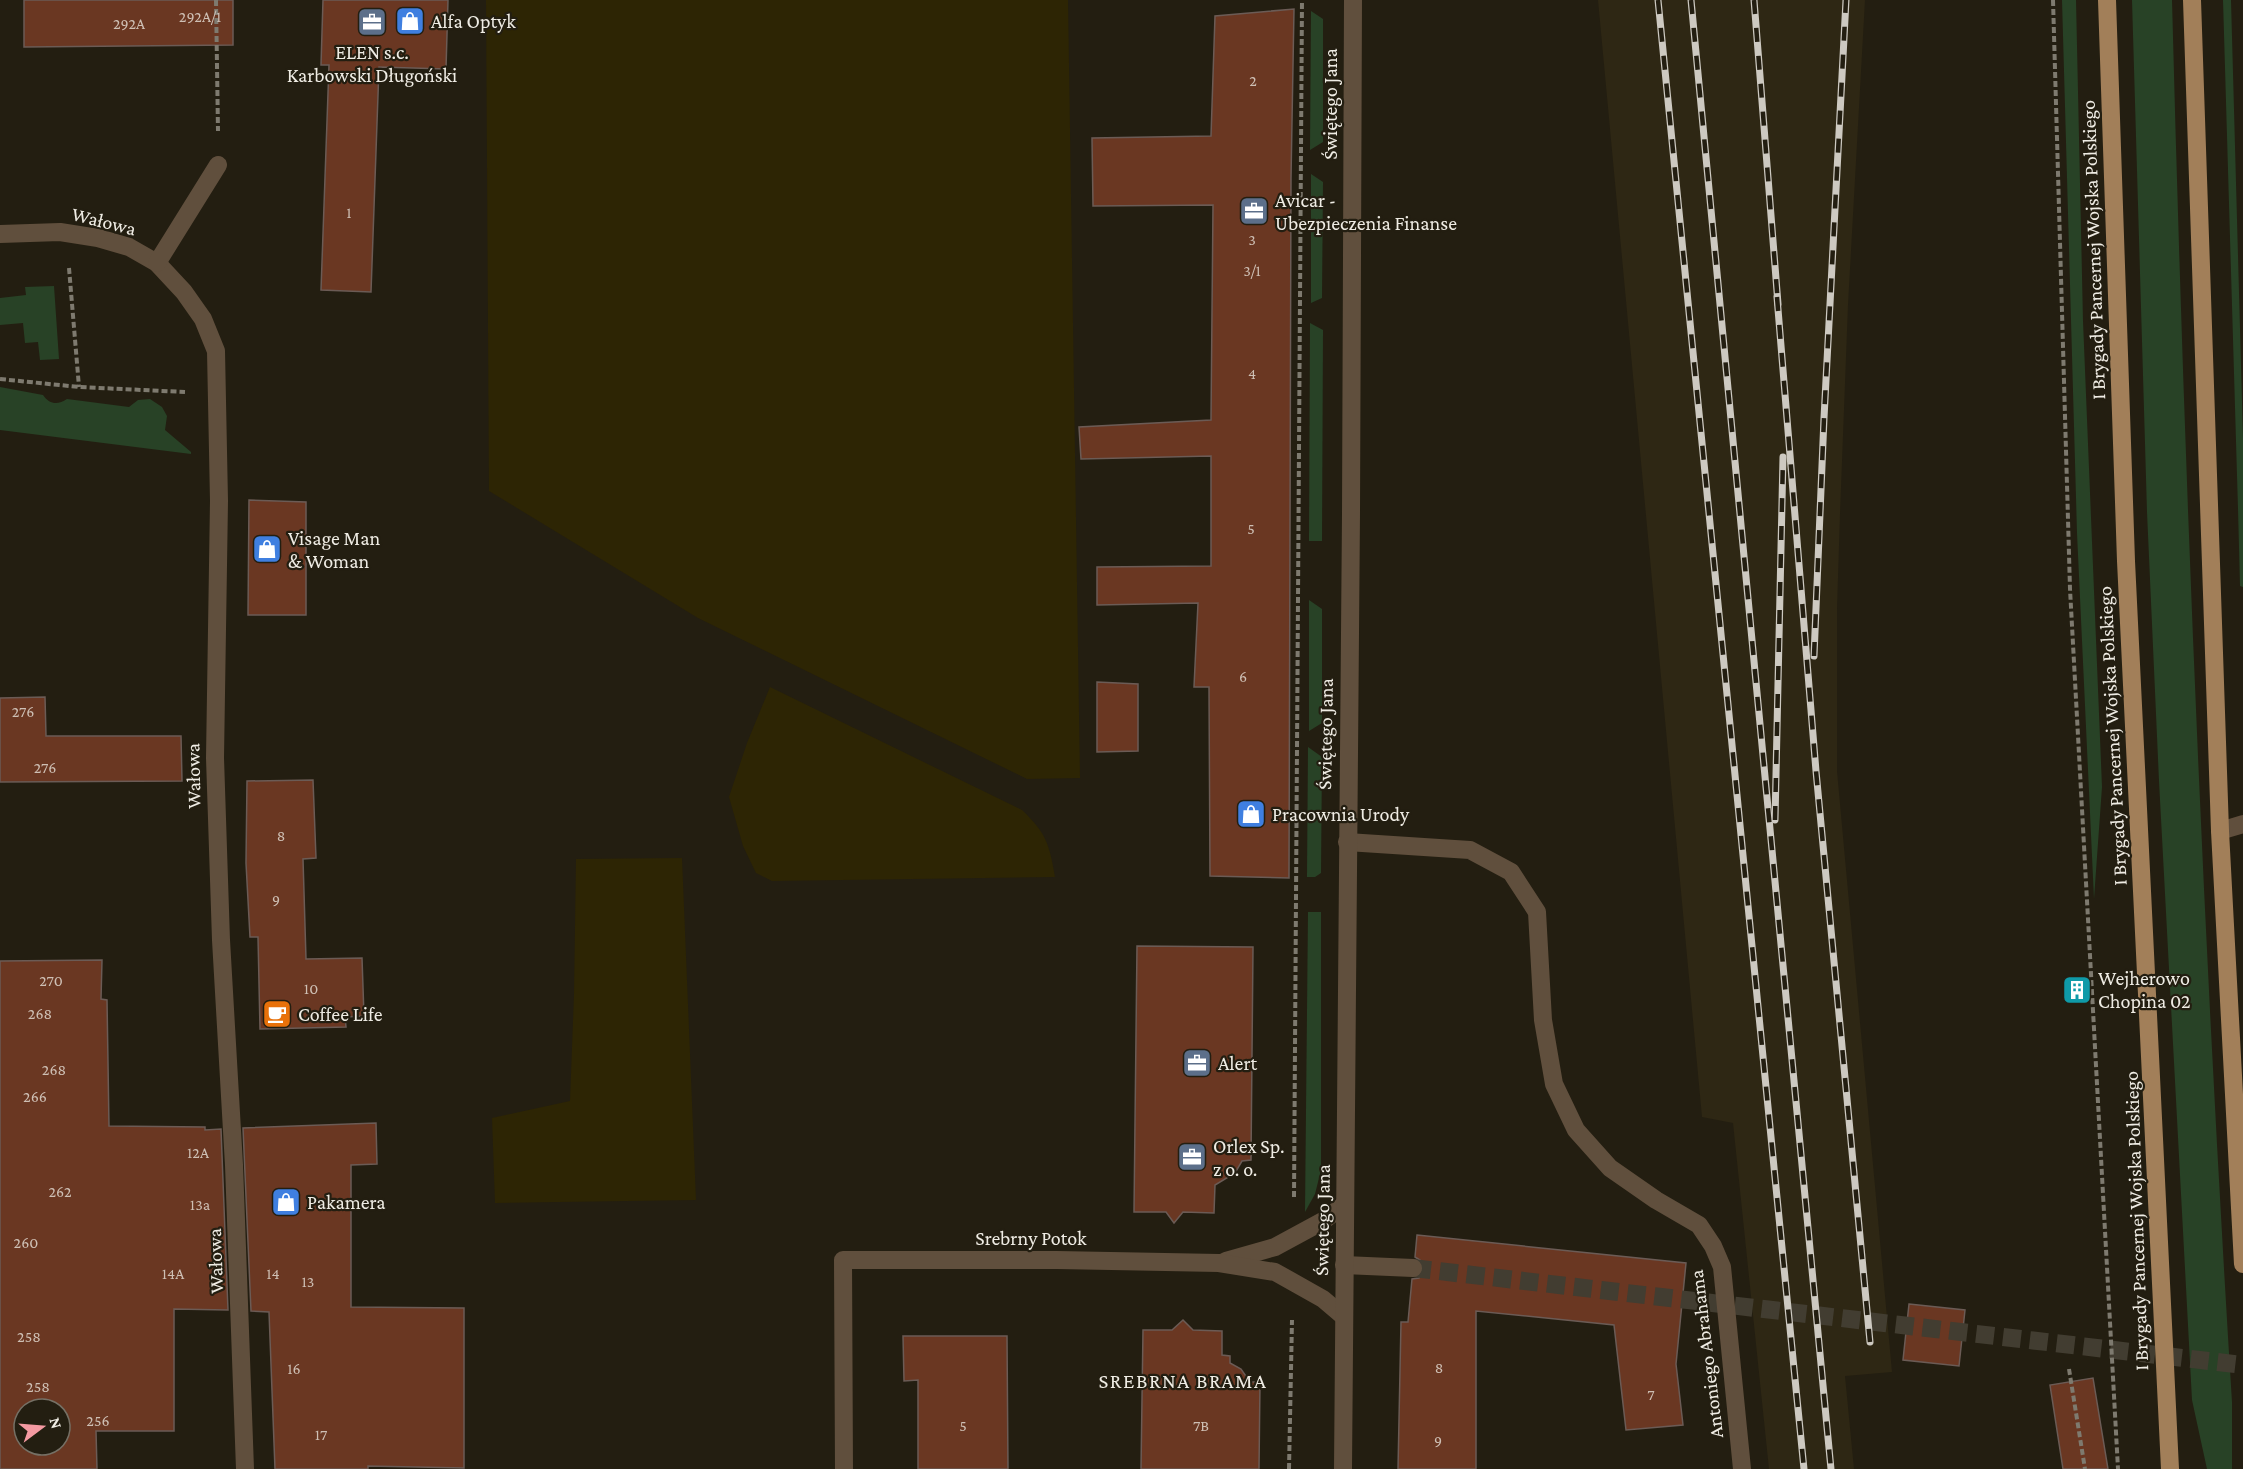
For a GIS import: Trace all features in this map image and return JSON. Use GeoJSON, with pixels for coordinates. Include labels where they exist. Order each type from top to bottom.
{"type":"FeatureCollection","features":[{"type":"Feature","properties":{"kind":"main road","name":"I Brygady Pancernej Wojska Polskiego"},"geometry":{"type":"LineString","coordinates":[[2107,0],[2126,561],[2170,1469]]}},
{"type":"Feature","properties":{"kind":"main road"},"geometry":{"type":"LineString","coordinates":[[2192,0],[2220,831],[2243,1264]]}},
{"type":"Feature","properties":{"kind":"street","name":"Świętego Jana"},"geometry":{"type":"LineString","coordinates":[[1343,1469],[1353,0]]}},
{"type":"Feature","properties":{"kind":"street"},"geometry":{"type":"LineString","coordinates":[[157,263],[218,165]]}},
{"type":"Feature","properties":{"kind":"street","name":"Wałowa"},"geometry":{"type":"LineString","coordinates":[[0,234],[66,233],[98,238],[129,247],[157,263],[184,291],[203,319],[216,351],[219,501],[214,758],[221,940],[234,1165],[245,1469]]}},
{"type":"Feature","properties":{"kind":"street"},"geometry":{"type":"LineString","coordinates":[[2220,831],[2243,824]]}},
{"type":"Feature","properties":{"kind":"street","name":"Antoniego Abrahama"},"geometry":{"type":"LineString","coordinates":[[1347,842],[1470,850],[1511,872],[1537,912],[1543,1020],[1554,1084],[1576,1130],[1610,1168],[1699,1226],[1713,1246],[1722,1267],[1742,1469]]}},
{"type":"Feature","properties":{"kind":"street","name":"Srebrny Potok"},"geometry":{"type":"LineString","coordinates":[[1219,1263],[1275,1247],[1323,1221],[1345,1204]]}},
{"type":"Feature","properties":{"kind":"street","name":"Srebrny Potok"},"geometry":{"type":"LineString","coordinates":[[844,1469],[843,1260],[1219,1263],[1275,1272],[1323,1299],[1343,1316]]}},
{"type":"Feature","properties":{"kind":"street"},"geometry":{"type":"LineString","coordinates":[[1344,1265],[1413,1268]]}},
{"type":"Feature","properties":{"kind":"path"},"geometry":{"type":"LineString","coordinates":[[216,0],[218,165]]}},
{"type":"Feature","properties":{"kind":"path"},"geometry":{"type":"LineString","coordinates":[[1294,1198],[1302,0]]}},
{"type":"Feature","properties":{"kind":"path"},"geometry":{"type":"LineString","coordinates":[[2053,0],[2070,589],[2118,1469]]}},
{"type":"Feature","properties":{"kind":"path"},"geometry":{"type":"LineString","coordinates":[[66,233],[79,387]]}},
{"type":"Feature","properties":{"kind":"path"},"geometry":{"type":"LineString","coordinates":[[0,379],[79,387],[218,393]]}},
{"type":"Feature","properties":{"kind":"path"},"geometry":{"type":"LineString","coordinates":[[1275,1272],[1275,1298],[1292,1312],[1289,1469]]}},
{"type":"Feature","properties":{"kind":"path"},"geometry":{"type":"LineString","coordinates":[[2069,1369],[2085,1469]]}},
{"type":"Feature","properties":{"kind":"shaded area"},"geometry":{"type":"Polygon","coordinates":[[[1598,0],[1865,0],[1848,305],[1840,514],[1837,609],[1837,771],[1892,1372],[1845,1376],[1854,1469],[1769,1469],[1733,1123],[1702,1117],[1598,0]]]}},
{"type":"Feature","properties":{"kind":"green space"},"geometry":{"type":"Polygon","coordinates":[[[2062,0],[2076,0],[2083,321],[2102,787],[2094,899],[2077,533],[2062,0]]]}},
{"type":"Feature","properties":{"kind":"green space"},"geometry":{"type":"Polygon","coordinates":[[[2132,0],[2172,0],[2182,351],[2196,701],[2212,1052],[2232,1402],[2232,1469],[2207,1469],[2192,1400],[2147,512],[2132,0]]]}},
{"type":"Feature","properties":{"kind":"green space"},"geometry":{"type":"Polygon","coordinates":[[[2223,0],[2231,0],[2243,438],[2243,587],[2240,586],[2223,0]]]}},
{"type":"Feature","properties":{"kind":"green space"},"geometry":{"type":"Polygon","coordinates":[[[1311,11],[1323,19],[1323,142],[1310,150],[1311,11]]]}},
{"type":"Feature","properties":{"kind":"green space"},"geometry":{"type":"Polygon","coordinates":[[[1311,174],[1323,182],[1322,298],[1311,303],[1311,174]]]}},
{"type":"Feature","properties":{"kind":"green space"},"geometry":{"type":"Polygon","coordinates":[[[54,286],[59,359],[40,360],[38,342],[25,343],[23,323],[0,325],[0,298],[26,295],[25,287],[54,286]]]}},
{"type":"Feature","properties":{"kind":"green space"},"geometry":{"type":"Polygon","coordinates":[[[1310,323],[1323,330],[1322,541],[1309,541],[1310,323]]]}},
{"type":"Feature","properties":{"kind":"green space"},"geometry":{"type":"Polygon","coordinates":[[[0,387],[43,395],[48,401],[54,403],[67,399],[129,407],[138,400],[150,399],[162,407],[167,416],[165,430],[191,454],[0,430],[0,387]]]}},
{"type":"Feature","properties":{"kind":"green space"},"geometry":{"type":"Polygon","coordinates":[[[1309,600],[1322,609],[1322,723],[1309,731],[1309,600]]]}},
{"type":"Feature","properties":{"kind":"green space"},"geometry":{"type":"Polygon","coordinates":[[[1308,747],[1322,757],[1321,873],[1315,877],[1307,877],[1308,747]]]}},
{"type":"Feature","properties":{"kind":"green space"},"geometry":{"type":"Polygon","coordinates":[[[1308,912],[1321,912],[1321,1170],[1315,1194],[1305,1212],[1308,912]]]}},
{"type":"Feature","properties":{"kind":"sand"},"geometry":{"type":"Polygon","coordinates":[[[486,0],[1068,0],[1080,778],[1027,779],[698,618],[489,491],[486,0]]]}},
{"type":"Feature","properties":{"kind":"sand"},"geometry":{"type":"Polygon","coordinates":[[[770,687],[1022,810],[1046,840],[1055,877],[772,881],[756,873],[743,846],[729,797],[747,743],[770,687]]]}},
{"type":"Feature","properties":{"kind":"sand"},"geometry":{"type":"Polygon","coordinates":[[[682,858],[696,1200],[495,1203],[492,1118],[570,1101],[576,859],[682,858]]]}},
{"type":"Feature","properties":{"kind":"building"},"geometry":{"type":"Polygon","coordinates":[[[24,0],[233,0],[233,45],[24,47],[24,0]]]}},
{"type":"Feature","properties":{"kind":"building"},"geometry":{"type":"Polygon","coordinates":[[[323,0],[448,0],[446,69],[379,67],[371,292],[321,290],[329,65],[321,65],[323,0]]]}},
{"type":"Feature","properties":{"kind":"building"},"geometry":{"type":"Polygon","coordinates":[[[1294,9],[1291,178],[1289,878],[1210,876],[1209,687],[1194,687],[1198,603],[1097,605],[1097,567],[1211,566],[1211,456],[1081,459],[1079,427],[1211,420],[1213,205],[1093,206],[1092,138],[1211,136],[1215,16],[1294,9]]]}},
{"type":"Feature","properties":{"kind":"building"},"geometry":{"type":"Polygon","coordinates":[[[249,500],[306,502],[306,615],[248,615],[249,500]]]}},
{"type":"Feature","properties":{"kind":"building"},"geometry":{"type":"Polygon","coordinates":[[[1097,682],[1138,684],[1138,751],[1097,752],[1097,682]]]}},
{"type":"Feature","properties":{"kind":"building"},"geometry":{"type":"Polygon","coordinates":[[[45,697],[46,736],[181,736],[182,781],[0,782],[0,698],[45,697]]]}},
{"type":"Feature","properties":{"kind":"building"},"geometry":{"type":"Polygon","coordinates":[[[313,780],[316,858],[303,859],[306,959],[362,958],[364,1016],[345,1017],[346,1027],[260,1029],[258,937],[250,937],[246,863],[247,781],[313,780]]]}},
{"type":"Feature","properties":{"kind":"building"},"geometry":{"type":"Polygon","coordinates":[[[1137,946],[1253,947],[1251,1160],[1242,1161],[1235,1173],[1215,1185],[1214,1213],[1183,1212],[1174,1223],[1166,1212],[1134,1212],[1137,946]]]}},
{"type":"Feature","properties":{"kind":"building"},"geometry":{"type":"Polygon","coordinates":[[[102,960],[101,999],[107,1000],[109,1126],[221,1129],[228,1310],[174,1309],[174,1431],[96,1431],[97,1469],[0,1469],[0,961],[102,960]]]}},
{"type":"Feature","properties":{"kind":"building"},"geometry":{"type":"Polygon","coordinates":[[[376,1123],[377,1164],[351,1165],[351,1307],[464,1308],[464,1468],[368,1466],[368,1469],[275,1469],[269,1312],[251,1311],[243,1128],[376,1123]]]}},
{"type":"Feature","properties":{"kind":"building"},"geometry":{"type":"Polygon","coordinates":[[[1417,1235],[1686,1263],[1676,1364],[1683,1425],[1626,1430],[1614,1325],[1476,1311],[1476,1469],[1398,1469],[1401,1322],[1408,1322],[1412,1279],[1419,1278],[1424,1269],[1423,1262],[1415,1257],[1417,1235]]]}},
{"type":"Feature","properties":{"kind":"building"},"geometry":{"type":"Polygon","coordinates":[[[1909,1304],[1965,1310],[1959,1366],[1903,1360],[1909,1304]]]}},
{"type":"Feature","properties":{"kind":"building"},"geometry":{"type":"Polygon","coordinates":[[[1183,1320],[1193,1330],[1222,1331],[1222,1355],[1230,1356],[1230,1363],[1241,1369],[1250,1382],[1260,1382],[1259,1469],[1141,1469],[1143,1330],[1172,1330],[1183,1320]]]}},
{"type":"Feature","properties":{"kind":"building"},"geometry":{"type":"Polygon","coordinates":[[[903,1336],[1007,1336],[1008,1469],[918,1469],[918,1380],[904,1381],[903,1336]]]}},
{"type":"Feature","properties":{"kind":"building"},"geometry":{"type":"Polygon","coordinates":[[[2093,1378],[2108,1469],[2063,1469],[2050,1385],[2093,1378]]]}},
{"type":"Feature","properties":{"kind":"tunnel"},"geometry":{"type":"LineString","coordinates":[[1413,1268],[2243,1365]]}},
{"type":"Feature","properties":{"kind":"railway"},"geometry":{"type":"LineString","coordinates":[[1658,0],[1804,1469]]}},
{"type":"Feature","properties":{"kind":"railway"},"geometry":{"type":"LineString","coordinates":[[1691,0],[1831,1469]]}},
{"type":"Feature","properties":{"kind":"railway"},"geometry":{"type":"LineString","coordinates":[[1754,0],[1778,304]]}},
{"type":"Feature","properties":{"kind":"railway"},"geometry":{"type":"LineString","coordinates":[[1814,656],[1846,0]]}},
{"type":"Feature","properties":{"kind":"railway"},"geometry":{"type":"LineString","coordinates":[[1777,297],[1816,771],[1870,1342]]}},
{"type":"Feature","properties":{"kind":"railway"},"geometry":{"type":"LineString","coordinates":[[1775,820],[1783,457]]}},
{"type":"Feature","properties":{"kind":"place","name":"Alfa Optyk"},"geometry":{"type":"Point","coordinates":[410,21]}},
{"type":"Feature","properties":{"kind":"place","name":"ELEN s.c. Karbowski Długoński"},"geometry":{"type":"Point","coordinates":[372,22]}},
{"type":"Feature","properties":{"kind":"place","name":"Avicar - Ubezpieczenia Finanse"},"geometry":{"type":"Point","coordinates":[1254,211]}},
{"type":"Feature","properties":{"kind":"place","name":"Visage Man & Woman"},"geometry":{"type":"Point","coordinates":[267,549]}},
{"type":"Feature","properties":{"kind":"place","name":"Pracownia Urody"},"geometry":{"type":"Point","coordinates":[1251,814]}},
{"type":"Feature","properties":{"kind":"place","name":"Wejherowo Chopina 02"},"geometry":{"type":"Point","coordinates":[2077,990]}},
{"type":"Feature","properties":{"kind":"place","name":"Coffee Life"},"geometry":{"type":"Point","coordinates":[277,1014]}},
{"type":"Feature","properties":{"kind":"place","name":"Alert"},"geometry":{"type":"Point","coordinates":[1197,1063]}},
{"type":"Feature","properties":{"kind":"place","name":"Orlex Sp. z o. o."},"geometry":{"type":"Point","coordinates":[1192,1157]}},
{"type":"Feature","properties":{"kind":"place","name":"Pakamera"},"geometry":{"type":"Point","coordinates":[286,1202]}},
{"type":"Feature","properties":{"kind":"district","name":"SREBRNA BRAMA"},"geometry":{"type":"Point","coordinates":[1183,1381]}}]}
